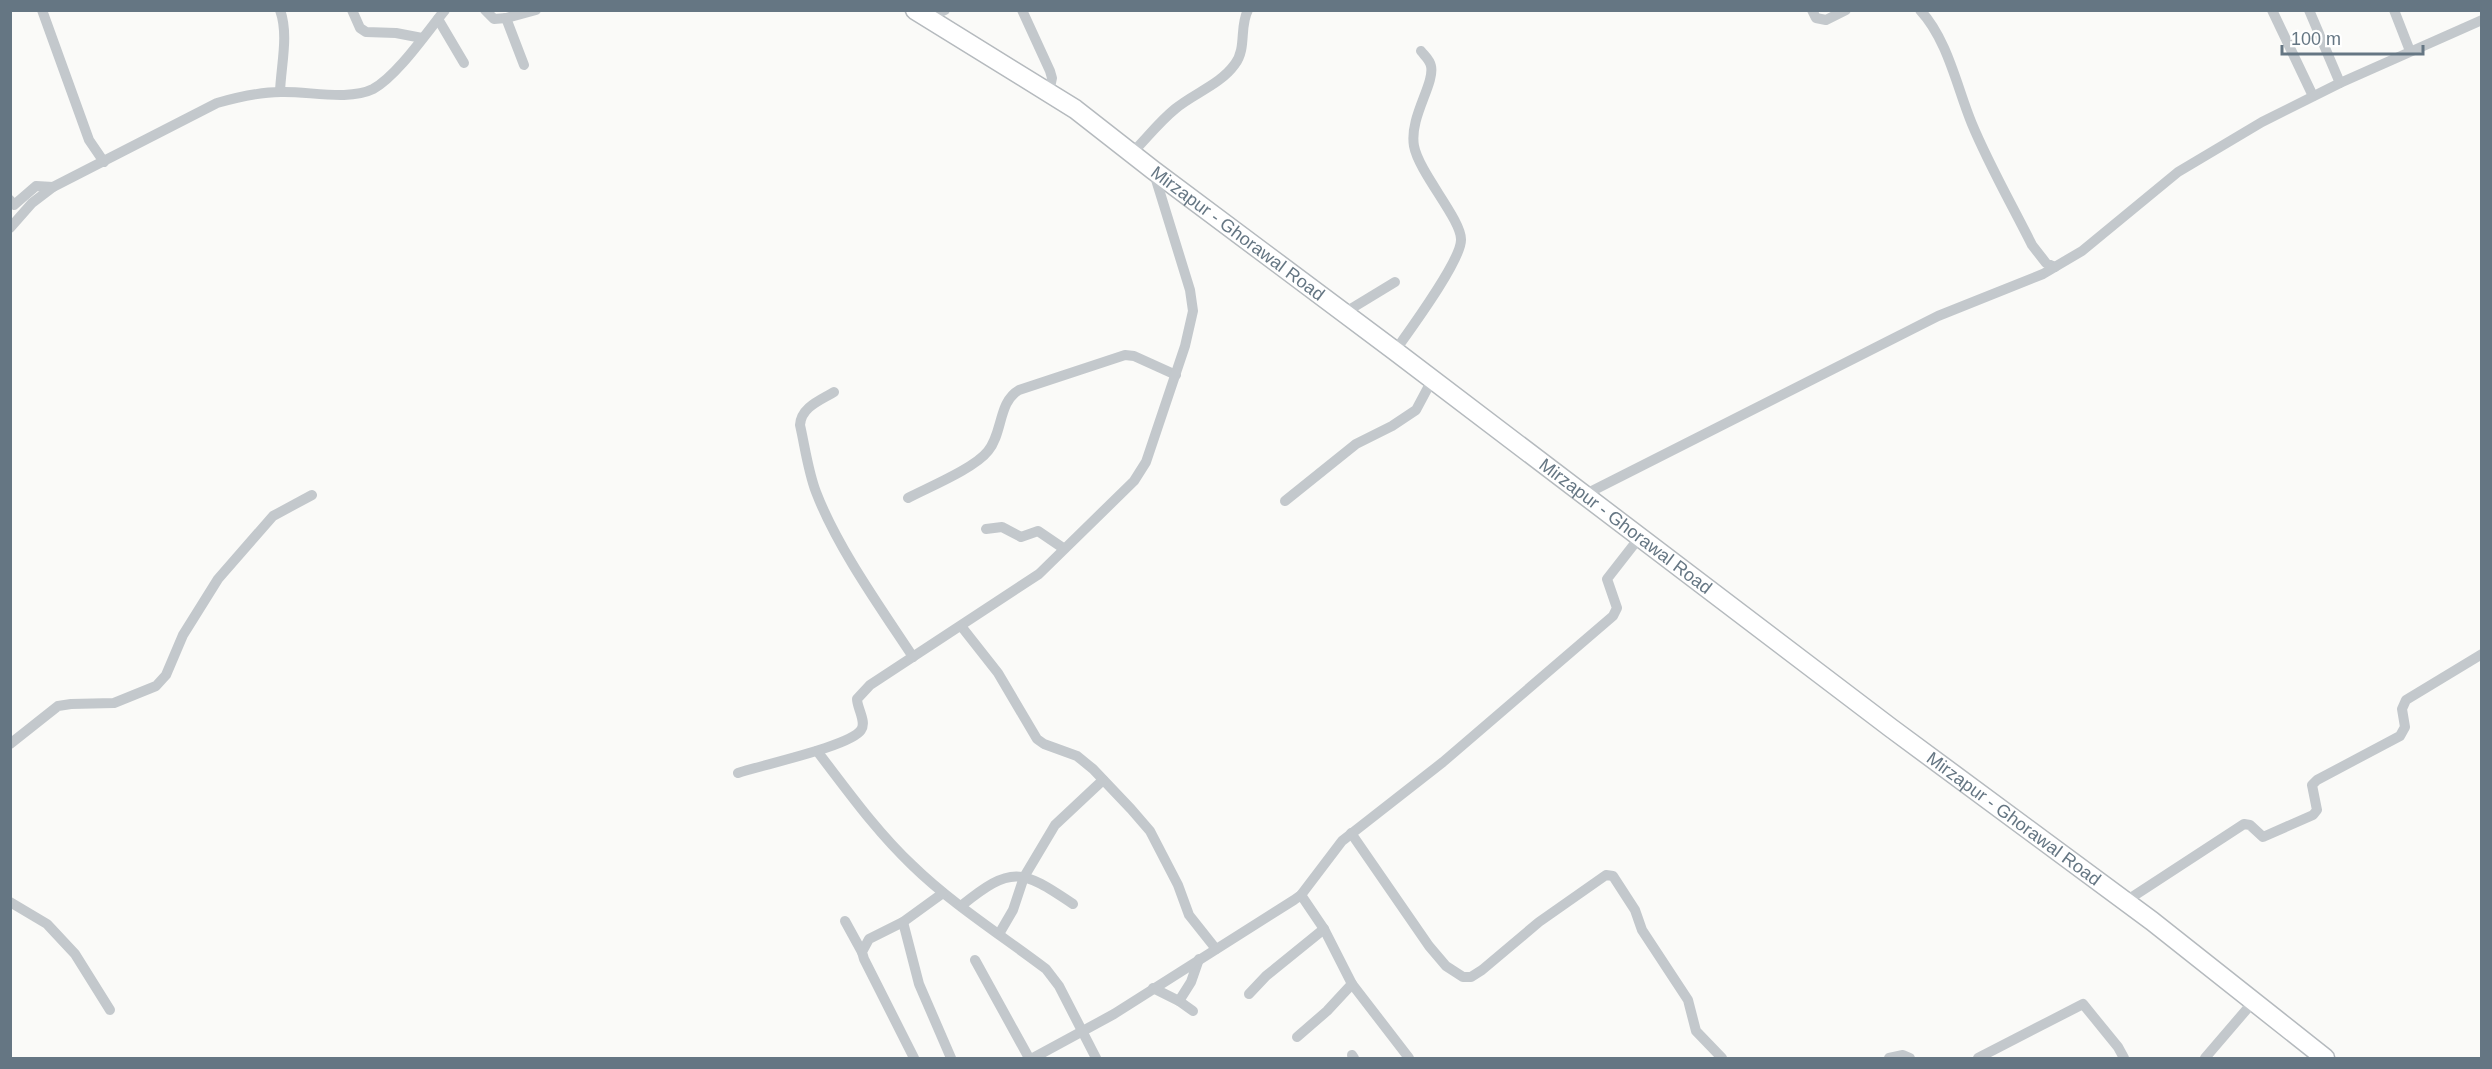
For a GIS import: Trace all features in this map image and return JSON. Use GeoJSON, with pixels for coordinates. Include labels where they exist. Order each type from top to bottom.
{"type":"FeatureCollection","features":[{"type":"Feature","properties":{"kind":"main road","name":"Mirzapur - Ghorawal Road"},"geometry":{"type":"LineString","coordinates":[[921,14],[1049,92],[1132,153],[1639,538],[2126,901],[2320,1057]]}},
{"type":"Feature","properties":{"kind":"street"},"geometry":{"type":"LineString","coordinates":[[42,10],[89,140],[104,162]]}},
{"type":"Feature","properties":{"kind":"street"},"geometry":{"type":"LineString","coordinates":[[280,10],[286,32],[281,58],[280,92]]}},
{"type":"Feature","properties":{"kind":"street"},"geometry":{"type":"LineString","coordinates":[[352,10],[360,28],[366,32],[396,33],[422,38]]}},
{"type":"Feature","properties":{"kind":"street"},"geometry":{"type":"LineString","coordinates":[[485,10],[494,19],[536,10]]}},
{"type":"Feature","properties":{"kind":"street"},"geometry":{"type":"LineString","coordinates":[[921,14],[945,10]]}},
{"type":"Feature","properties":{"kind":"street"},"geometry":{"type":"LineString","coordinates":[[1022,10],[1050,71],[1052,78],[1049,92]]}},
{"type":"Feature","properties":{"kind":"street"},"geometry":{"type":"LineString","coordinates":[[1132,153],[1175,109],[1219,80],[1235,64],[1243,46],[1244,20],[1248,10]]}},
{"type":"Feature","properties":{"kind":"street"},"geometry":{"type":"LineString","coordinates":[[1812,10],[1816,18],[1826,20],[1846,10]]}},
{"type":"Feature","properties":{"kind":"street"},"geometry":{"type":"LineString","coordinates":[[1920,10],[1949,60],[1972,125],[2032,245],[2046,263],[2055,267]]}},
{"type":"Feature","properties":{"kind":"street"},"geometry":{"type":"LineString","coordinates":[[2272,10],[2313,96]]}},
{"type":"Feature","properties":{"kind":"street"},"geometry":{"type":"LineString","coordinates":[[2309,10],[2340,83]]}},
{"type":"Feature","properties":{"kind":"street"},"geometry":{"type":"LineString","coordinates":[[2394,10],[2410,51]]}},
{"type":"Feature","properties":{"kind":"street"},"geometry":{"type":"LineString","coordinates":[[10,228],[32,203],[53,187],[217,103],[243,96],[280,92],[356,94],[373,89],[391,75],[441,15],[464,63]]}},
{"type":"Feature","properties":{"kind":"street"},"geometry":{"type":"LineString","coordinates":[[506,18],[524,65]]}},
{"type":"Feature","properties":{"kind":"street"},"geometry":{"type":"LineString","coordinates":[[1584,495],[1938,316],[2055,267],[2090,244],[2178,172],[2262,122],[2340,83],[2481,20]]}},
{"type":"Feature","properties":{"kind":"street"},"geometry":{"type":"LineString","coordinates":[[1395,351],[1429,303],[1458,251],[1462,239],[1452,217],[1419,161],[1414,144],[1416,116],[1432,72],[1430,61],[1421,51]]}},
{"type":"Feature","properties":{"kind":"street"},"geometry":{"type":"LineString","coordinates":[[738,773],[817,752],[855,735],[861,730],[863,723],[857,707],[857,699],[870,685],[1039,573],[1134,481],[1146,462],[1176,375],[1193,311],[1190,290],[1153,170]]}},
{"type":"Feature","properties":{"kind":"street"},"geometry":{"type":"LineString","coordinates":[[10,201],[14,205],[36,186],[53,187]]}},
{"type":"Feature","properties":{"kind":"street"},"geometry":{"type":"LineString","coordinates":[[1344,313],[1395,282]]}},
{"type":"Feature","properties":{"kind":"street"},"geometry":{"type":"LineString","coordinates":[[908,498],[968,466],[988,452],[994,442],[1008,398],[1019,390],[1125,355],[1134,356],[1176,375]]}},
{"type":"Feature","properties":{"kind":"street"},"geometry":{"type":"LineString","coordinates":[[1285,501],[1356,444],[1392,426],[1416,410],[1432,380]]}},
{"type":"Feature","properties":{"kind":"street"},"geometry":{"type":"LineString","coordinates":[[834,392],[800,416],[800,425],[815,489],[826,515],[860,575],[913,657]]}},
{"type":"Feature","properties":{"kind":"street"},"geometry":{"type":"LineString","coordinates":[[10,744],[58,706],[114,703],[127,700],[156,686],[166,675],[183,635],[218,579],[273,516],[312,495]]}},
{"type":"Feature","properties":{"kind":"street"},"geometry":{"type":"LineString","coordinates":[[986,529],[1002,527],[1020,537],[1038,531],[1064,548]]}},
{"type":"Feature","properties":{"kind":"street"},"geometry":{"type":"LineString","coordinates":[[975,960],[1031,1059],[1083,1031],[1301,895],[1325,861],[1351,833],[1443,762],[1613,616],[1617,608],[1608,579],[1639,538]]}},
{"type":"Feature","properties":{"kind":"street"},"geometry":{"type":"LineString","coordinates":[[961,626],[998,673],[1036,739],[1077,756],[1103,780],[1150,831],[1178,885],[1189,915],[1216,949]]}},
{"type":"Feature","properties":{"kind":"street"},"geometry":{"type":"LineString","coordinates":[[2126,901],[2244,824],[2250,825],[2263,837],[2313,815],[2317,810],[2312,785],[2317,780],[2400,736],[2405,727],[2402,709],[2406,700],[2481,654]]}},
{"type":"Feature","properties":{"kind":"street"},"geometry":{"type":"LineString","coordinates":[[817,752],[888,840],[944,893],[1046,969],[1059,986],[1096,1059]]}},
{"type":"Feature","properties":{"kind":"street"},"geometry":{"type":"LineString","coordinates":[[999,934],[1013,910],[1024,877],[1055,825],[1103,780]]}},
{"type":"Feature","properties":{"kind":"street"},"geometry":{"type":"LineString","coordinates":[[1351,833],[1429,946],[1446,966],[1463,977],[1471,977],[1482,970],[1539,922],[1606,875],[1613,876],[1635,910],[1646,936],[1688,1000],[1696,1031],[1722,1059]]}},
{"type":"Feature","properties":{"kind":"street"},"geometry":{"type":"LineString","coordinates":[[961,906],[984,887],[998,879],[1012,876],[1040,881],[1073,904]]}},
{"type":"Feature","properties":{"kind":"street"},"geometry":{"type":"LineString","coordinates":[[862,952],[869,939],[903,922],[944,893]]}},
{"type":"Feature","properties":{"kind":"street"},"geometry":{"type":"LineString","coordinates":[[1301,895],[1324,929],[1352,984],[1409,1059]]}},
{"type":"Feature","properties":{"kind":"street"},"geometry":{"type":"LineString","coordinates":[[10,902],[47,924],[75,954],[110,1010]]}},
{"type":"Feature","properties":{"kind":"street"},"geometry":{"type":"LineString","coordinates":[[845,921],[914,1059]]}},
{"type":"Feature","properties":{"kind":"street"},"geometry":{"type":"LineString","coordinates":[[903,922],[919,984],[951,1059]]}},
{"type":"Feature","properties":{"kind":"street"},"geometry":{"type":"LineString","coordinates":[[1249,994],[1266,976],[1324,929]]}},
{"type":"Feature","properties":{"kind":"street"},"geometry":{"type":"LineString","coordinates":[[1179,1001],[1191,982],[1199,959]]}},
{"type":"Feature","properties":{"kind":"street"},"geometry":{"type":"LineString","coordinates":[[1297,1037],[1327,1011],[1352,984]]}},
{"type":"Feature","properties":{"kind":"street"},"geometry":{"type":"LineString","coordinates":[[1153,988],[1193,1011]]}},
{"type":"Feature","properties":{"kind":"street"},"geometry":{"type":"LineString","coordinates":[[2205,1059],[2253,1002]]}},
{"type":"Feature","properties":{"kind":"street"},"geometry":{"type":"LineString","coordinates":[[1978,1059],[2083,1004],[2118,1047],[2124,1059]]}},
{"type":"Feature","properties":{"kind":"street"},"geometry":{"type":"LineString","coordinates":[[1889,1059],[1903,1055],[1910,1059]]}}]}
